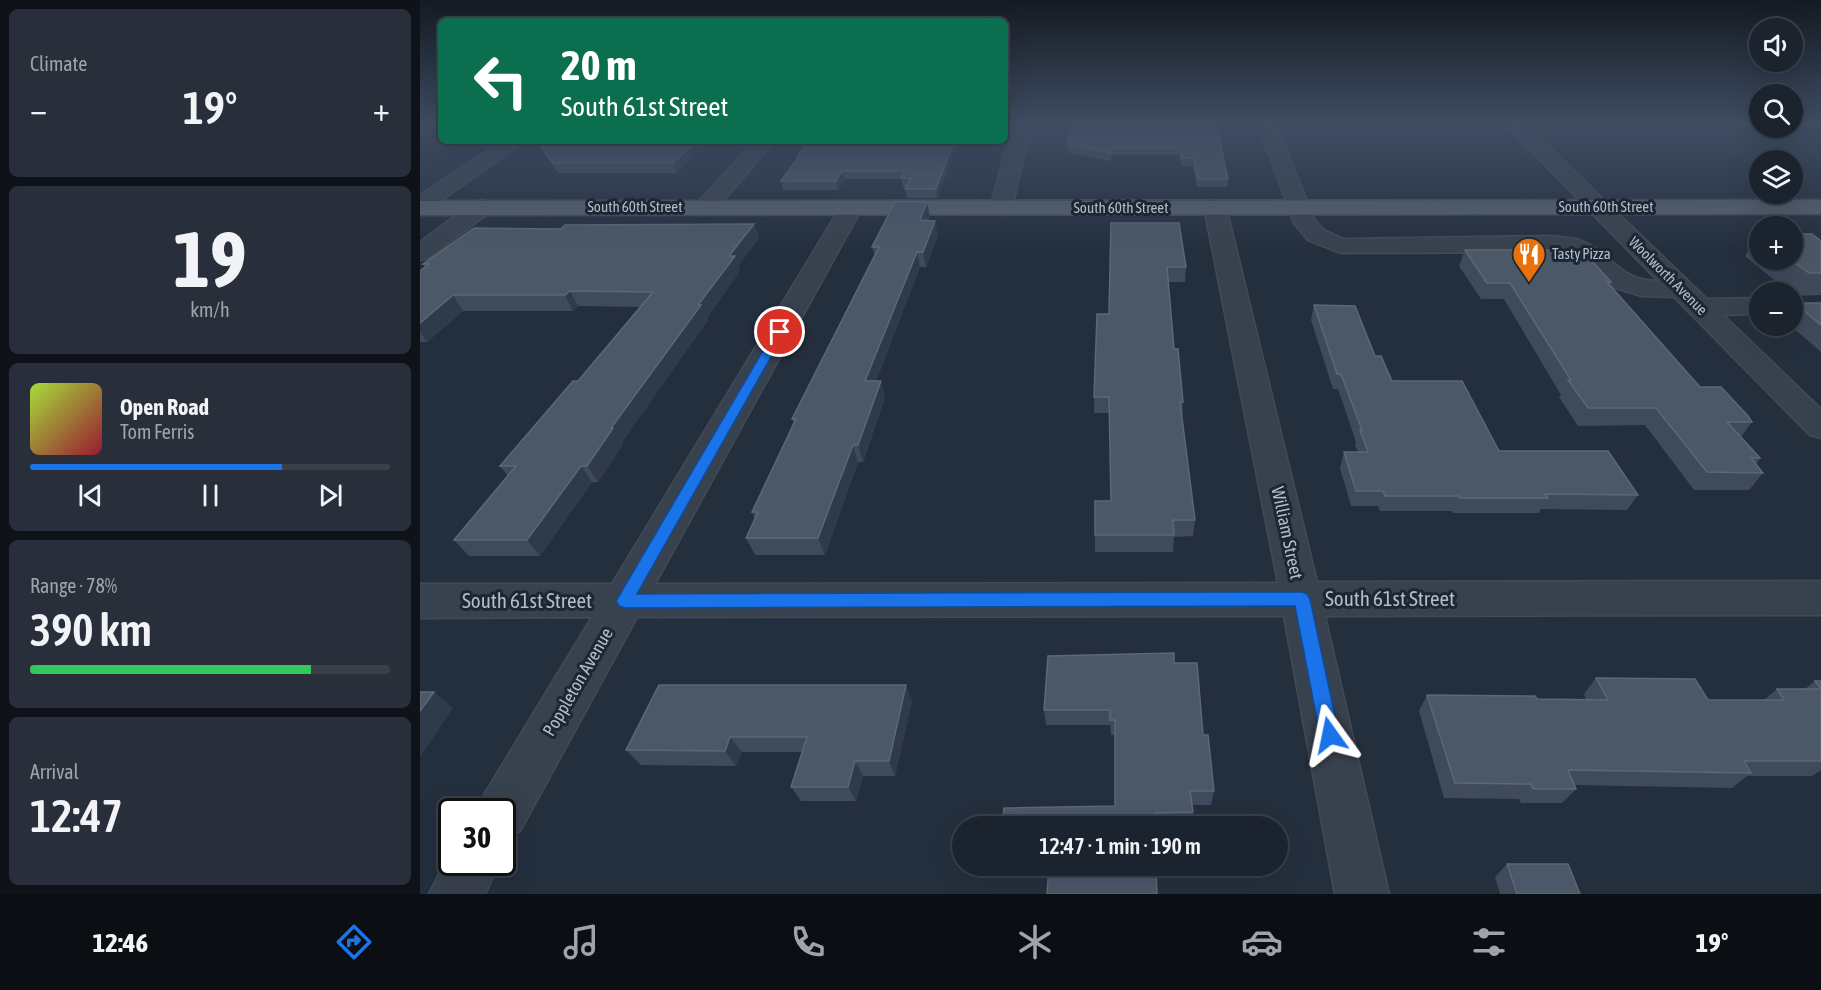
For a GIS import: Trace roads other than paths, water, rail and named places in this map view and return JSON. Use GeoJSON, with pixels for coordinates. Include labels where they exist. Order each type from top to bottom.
{"type":"FeatureCollection","features":[{"type":"Feature","properties":{"kind":"main road","name":"South 60th Street"},"geometry":{"type":"LineString","coordinates":[[420,206],[1598,207],[1816,210]]}},
{"type":"Feature","properties":{"kind":"street"},"geometry":{"type":"LineString","coordinates":[[420,206],[479,166]]}},
{"type":"Feature","properties":{"kind":"street"},"geometry":{"type":"LineString","coordinates":[[706,207],[743,166]]}},
{"type":"Feature","properties":{"kind":"street"},"geometry":{"type":"LineString","coordinates":[[1001,208],[1012,166]]}},
{"type":"Feature","properties":{"kind":"street"},"geometry":{"type":"LineString","coordinates":[[1283,166],[1305,223],[1316,235],[1341,246],[1550,243],[1571,245],[1594,258],[1619,281],[1690,298],[1749,305]]}},
{"type":"Feature","properties":{"kind":"street","name":"Woolworth Avenue"},"geometry":{"type":"LineString","coordinates":[[1556,166],[1821,427]]}},
{"type":"Feature","properties":{"kind":"street"},"geometry":{"type":"LineString","coordinates":[[420,253],[482,207]]}},
{"type":"Feature","properties":{"kind":"street","name":"William Street"},"geometry":{"type":"LineString","coordinates":[[1215,207],[1302,599],[1362,894]]}},
{"type":"Feature","properties":{"kind":"street","name":"Poppleton Avenue"},"geometry":{"type":"LineString","coordinates":[[511,798],[851,208]]}},
{"type":"Feature","properties":{"kind":"street","name":"South 61st Street"},"geometry":{"type":"LineString","coordinates":[[420,601],[1821,598]]}},
{"type":"Feature","properties":{"kind":"street"},"geometry":{"type":"LineString","coordinates":[[456,894],[466,876]]}},
{"type":"Feature","properties":{"kind":"place","name":"Tasty Pizza"},"geometry":{"type":"Point","coordinates":[1529,283]}}]}
